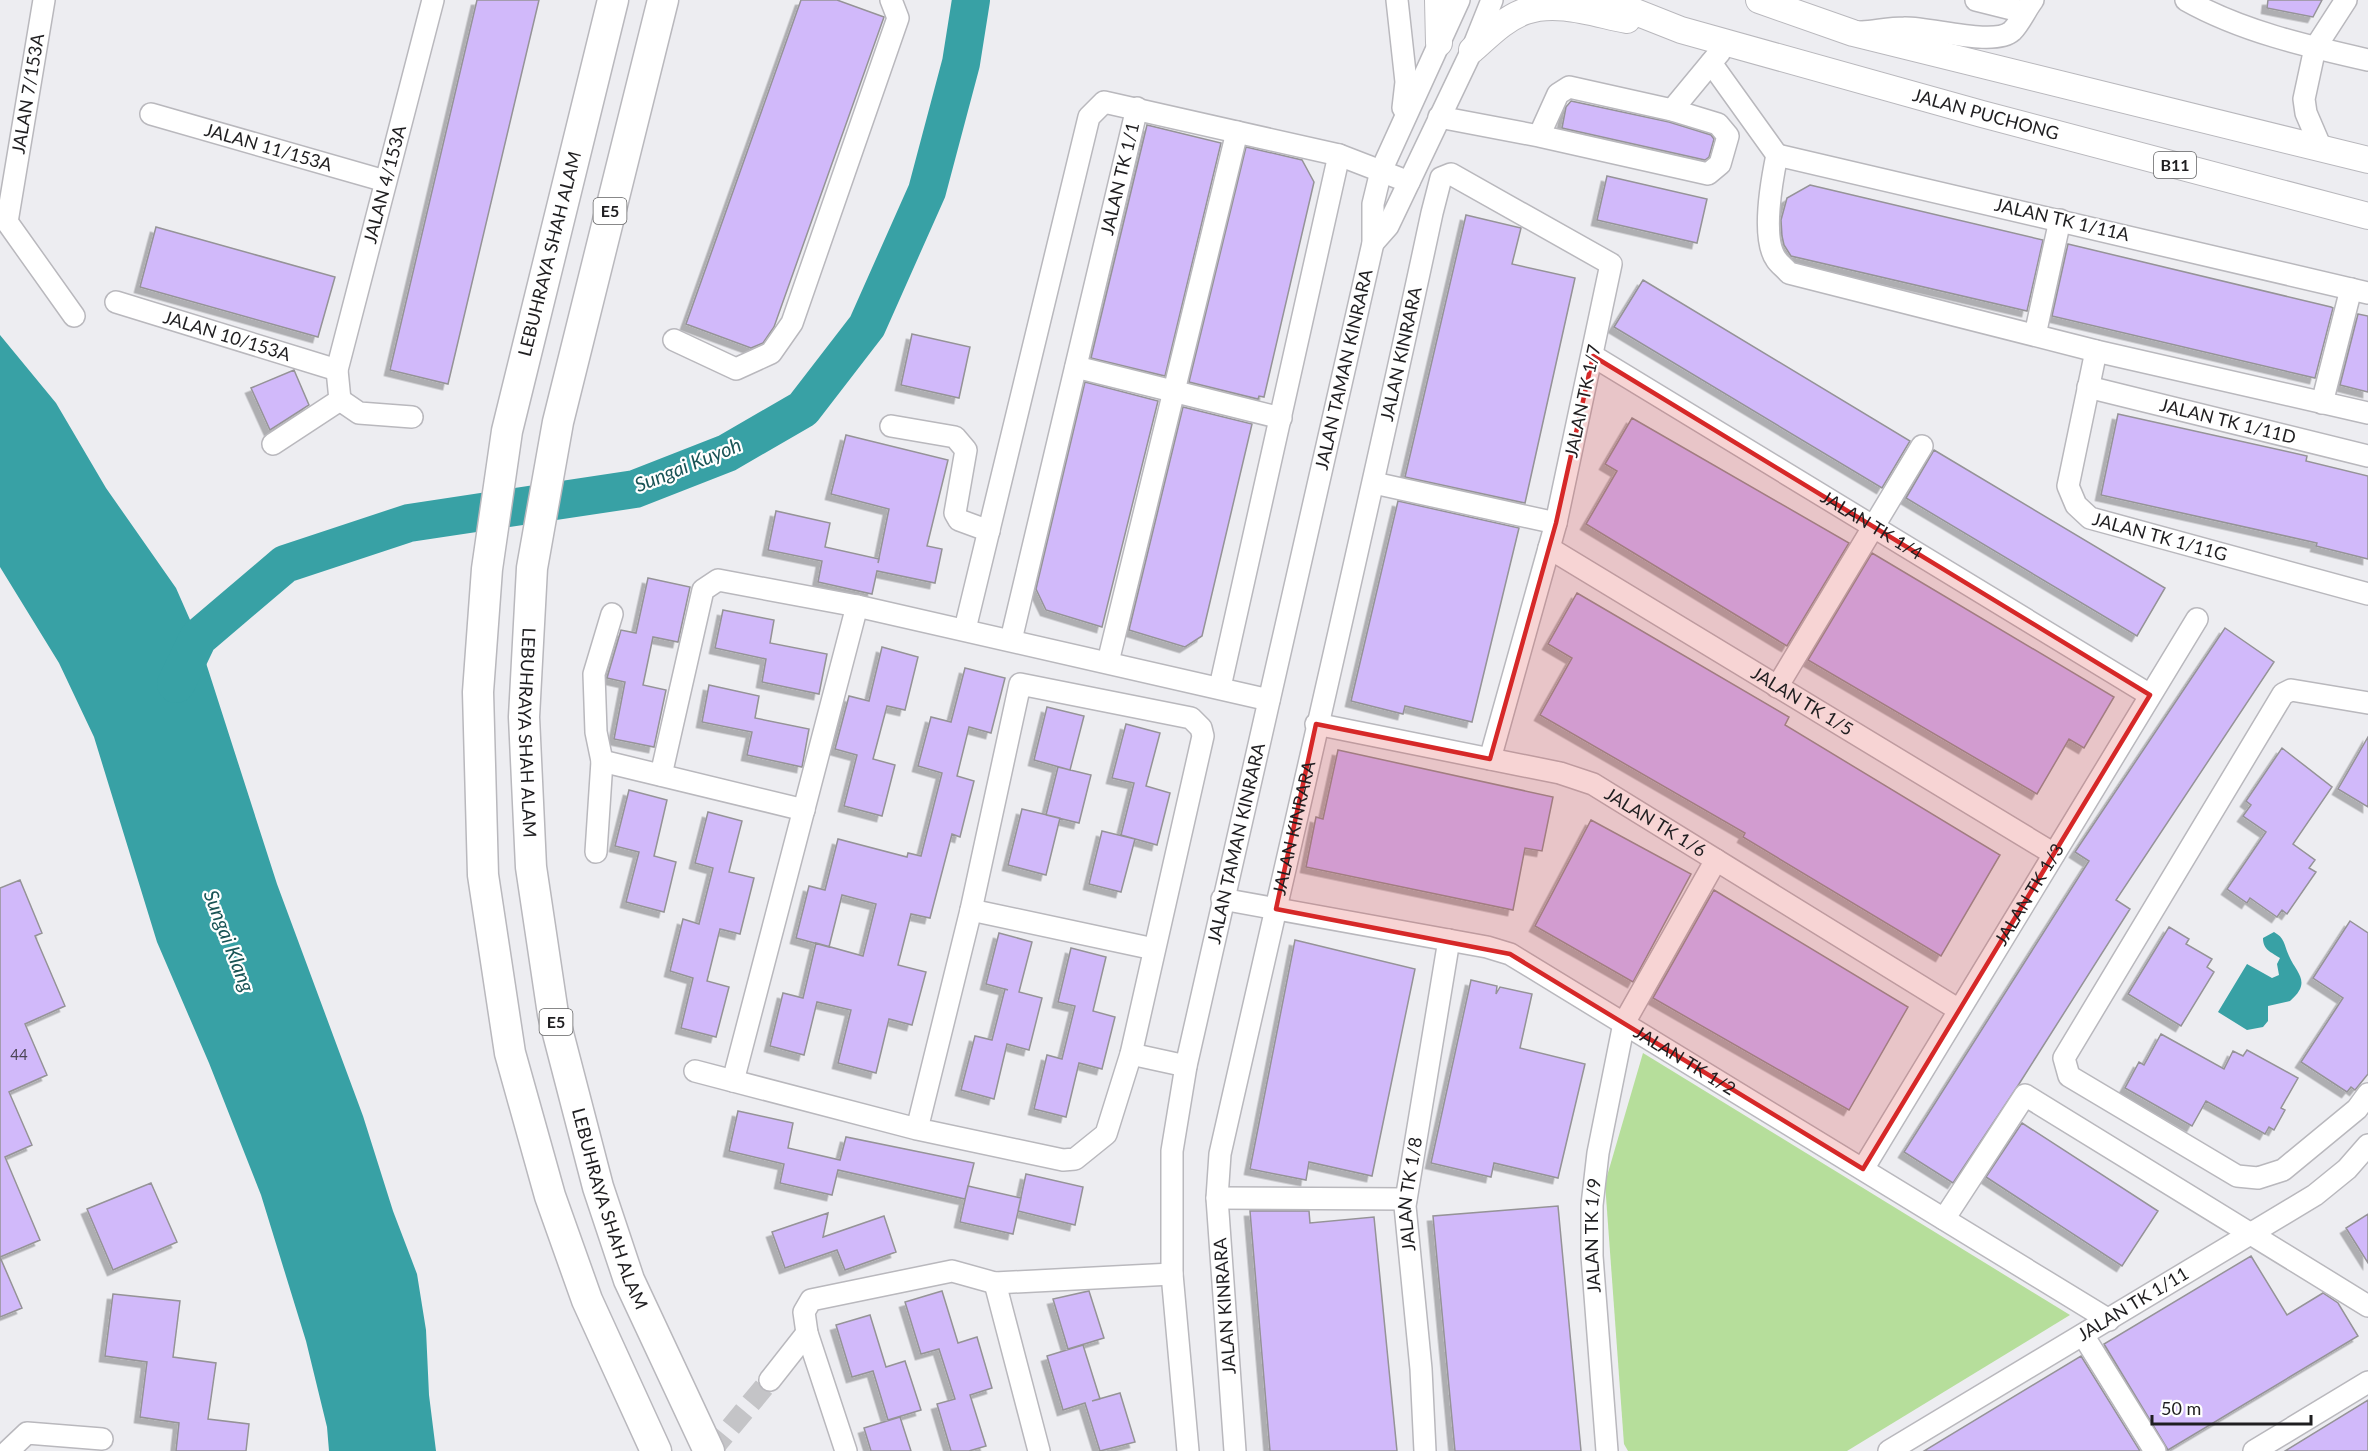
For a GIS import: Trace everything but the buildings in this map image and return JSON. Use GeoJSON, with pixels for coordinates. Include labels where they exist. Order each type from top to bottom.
{"type":"FeatureCollection","features":[{"type":"Feature","properties":{"kind":"highway","name":"LEBUHRAYA SHAH ALAM"},"geometry":{"type":"LineString","coordinates":[[613,0],[507,431],[487,569],[478,692],[483,875],[510,1053],[550,1196],[587,1300],[656,1451]]}},
{"type":"Feature","properties":{"kind":"highway","name":"LEBUHRAYA SHAH ALAM"},"geometry":{"type":"LineString","coordinates":[[663,0],[558,422],[532,568],[524,717],[531,867],[553,1014],[598,1187],[629,1280],[709,1451]]}},
{"type":"Feature","properties":{"kind":"main road"},"geometry":{"type":"LineString","coordinates":[[1438,0],[1439,43]]}},
{"type":"Feature","properties":{"kind":"main road","name":"JALAN PUCHONG"},"geometry":{"type":"LineString","coordinates":[[1605,0],[1681,30],[1993,117],[2368,216]]}},
{"type":"Feature","properties":{"kind":"main road"},"geometry":{"type":"LineString","coordinates":[[1759,0],[1853,33],[2368,160]]}},
{"type":"Feature","properties":{"kind":"main road"},"geometry":{"type":"LineString","coordinates":[[1472,50],[1503,24],[1525,11],[1550,6],[1681,30]]}},
{"type":"Feature","properties":{"kind":"main road"},"geometry":{"type":"LineString","coordinates":[[2303,199],[2368,200]]}},
{"type":"Feature","properties":{"kind":"street","name":"JALAN 7/153A"},"geometry":{"type":"LineString","coordinates":[[4,217],[44,0]]}},
{"type":"Feature","properties":{"kind":"street","name":"JALAN 4/153A"},"geometry":{"type":"LineString","coordinates":[[337,370],[433,0]]}},
{"type":"Feature","properties":{"kind":"street"},"geometry":{"type":"LineString","coordinates":[[674,340],[736,369],[771,353],[792,323],[821,243],[884,51],[898,18],[891,0]]}},
{"type":"Feature","properties":{"kind":"street"},"geometry":{"type":"LineString","coordinates":[[1397,0],[1406,82],[1401,127]]}},
{"type":"Feature","properties":{"kind":"street","name":"JALAN TAMAN KINRARA"},"geometry":{"type":"LineString","coordinates":[[1188,1451],[1172,1274],[1172,1151],[1186,1066],[1222,899],[1373,243],[1373,204],[1381,171],[1459,0]]}},
{"type":"Feature","properties":{"kind":"street","name":"JALAN TAMAN KINRARA"},"geometry":{"type":"LineString","coordinates":[[1373,243],[1388,226],[1472,50],[1492,0]]}},
{"type":"Feature","properties":{"kind":"street"},"geometry":{"type":"LineString","coordinates":[[1853,33],[1904,28],[1984,39],[2001,37],[2012,31],[2028,6],[1976,0]]}},
{"type":"Feature","properties":{"kind":"street"},"geometry":{"type":"LineString","coordinates":[[2186,0],[2215,16],[2315,48],[2368,60]]}},
{"type":"Feature","properties":{"kind":"street"},"geometry":{"type":"LineString","coordinates":[[2321,148],[2306,113],[2304,99],[2315,48],[2346,0]]}},
{"type":"Feature","properties":{"kind":"street"},"geometry":{"type":"LineString","coordinates":[[1672,110],[1727,42]]}},
{"type":"Feature","properties":{"kind":"street"},"geometry":{"type":"LineString","coordinates":[[1711,63],[1777,155],[1773,177],[1769,239],[1775,258],[1789,273],[2097,351],[2368,413]]}},
{"type":"Feature","properties":{"kind":"street"},"geometry":{"type":"LineString","coordinates":[[1439,117],[1539,136],[1708,174],[1720,164],[1728,136],[1718,123],[1672,110],[1569,87],[1558,94],[1539,136]]}},
{"type":"Feature","properties":{"kind":"street","name":"JALAN TK 1/1"},"geometry":{"type":"LineString","coordinates":[[965,629],[1089,117],[1104,102],[1137,108],[1011,640]]}},
{"type":"Feature","properties":{"kind":"street"},"geometry":{"type":"LineString","coordinates":[[1137,108],[1339,155],[1409,182]]}},
{"type":"Feature","properties":{"kind":"street","name":"JALAN 11/153A"},"geometry":{"type":"LineString","coordinates":[[151,114],[386,181]]}},
{"type":"Feature","properties":{"kind":"street"},"geometry":{"type":"LineString","coordinates":[[1108,662],[1237,132]]}},
{"type":"Feature","properties":{"kind":"street"},"geometry":{"type":"LineString","coordinates":[[1220,687],[1339,155]]}},
{"type":"Feature","properties":{"kind":"street","name":"JALAN TK 1/11A"},"geometry":{"type":"LineString","coordinates":[[1777,155],[2359,291]]}},
{"type":"Feature","properties":{"kind":"street","name":"JALAN TK 1/7"},"geometry":{"type":"LineString","coordinates":[[1432,213],[1441,178],[1451,174],[1611,264],[1550,549],[1491,759]]}},
{"type":"Feature","properties":{"kind":"street","name":"JALAN KINRARA"},"geometry":{"type":"LineString","coordinates":[[1235,1451],[1217,1198],[1220,1154],[1316,724],[1374,483],[1432,213]]}},
{"type":"Feature","properties":{"kind":"street"},"geometry":{"type":"LineString","coordinates":[[4,217],[74,316]]}},
{"type":"Feature","properties":{"kind":"street"},"geometry":{"type":"LineString","coordinates":[[2035,335],[2060,220]]}},
{"type":"Feature","properties":{"kind":"street"},"geometry":{"type":"LineString","coordinates":[[2322,403],[2359,291]]}},
{"type":"Feature","properties":{"kind":"street","name":"JALAN 10/153A"},"geometry":{"type":"LineString","coordinates":[[116,302],[337,370]]}},
{"type":"Feature","properties":{"kind":"street","name":"JALAN TK 1/11G"},"geometry":{"type":"LineString","coordinates":[[2097,351],[2068,486],[2076,505],[2090,518],[2368,594]]}},
{"type":"Feature","properties":{"kind":"street","name":"JALAN TK 1/4"},"geometry":{"type":"LineString","coordinates":[[1593,356],[2150,695]]}},
{"type":"Feature","properties":{"kind":"street"},"geometry":{"type":"LineString","coordinates":[[1076,367],[1281,418]]}},
{"type":"Feature","properties":{"kind":"street"},"geometry":{"type":"LineString","coordinates":[[337,370],[340,400],[359,413],[412,417]]}},
{"type":"Feature","properties":{"kind":"street","name":"JALAN TK 1/11D"},"geometry":{"type":"LineString","coordinates":[[2088,387],[2368,456]]}},
{"type":"Feature","properties":{"kind":"street"},"geometry":{"type":"LineString","coordinates":[[273,444],[340,400]]}},
{"type":"Feature","properties":{"kind":"street"},"geometry":{"type":"LineString","coordinates":[[891,426],[955,437],[966,450],[955,513],[958,520],[989,531]]}},
{"type":"Feature","properties":{"kind":"street"},"geometry":{"type":"LineString","coordinates":[[1777,687],[1922,446]]}},
{"type":"Feature","properties":{"kind":"street"},"geometry":{"type":"LineString","coordinates":[[1374,483],[1556,523]]}},
{"type":"Feature","properties":{"kind":"street","name":"JALAN TK 1/5"},"geometry":{"type":"LineString","coordinates":[[1550,549],[2054,854]]}},
{"type":"Feature","properties":{"kind":"street"},"geometry":{"type":"LineString","coordinates":[[661,775],[703,590],[718,580],[965,629],[1269,700]]}},
{"type":"Feature","properties":{"kind":"street"},"geometry":{"type":"LineString","coordinates":[[733,1081],[857,606]]}},
{"type":"Feature","properties":{"kind":"street"},"geometry":{"type":"LineString","coordinates":[[596,852],[602,761],[596,732],[594,674],[612,614]]}},
{"type":"Feature","properties":{"kind":"street","name":"JALAN TK 1/3"},"geometry":{"type":"LineString","coordinates":[[1863,1169],[2197,619]]}},
{"type":"Feature","properties":{"kind":"street"},"geometry":{"type":"LineString","coordinates":[[695,1071],[917,1129],[1063,1160],[1075,1159],[1106,1134],[1131,1054],[1203,736],[1201,728],[1191,718],[1020,684],[971,910],[917,1129]]}},
{"type":"Feature","properties":{"kind":"street"},"geometry":{"type":"LineString","coordinates":[[2368,703],[2291,690],[2283,694],[2064,1058],[2069,1076],[2237,1176],[2258,1178],[2283,1170],[2357,1109],[2368,1094]]}},
{"type":"Feature","properties":{"kind":"street","name":"JALAN TK 1/6"},"geometry":{"type":"LineString","coordinates":[[1316,724],[1560,773],[1593,784],[1959,1010]]}},
{"type":"Feature","properties":{"kind":"street"},"geometry":{"type":"LineString","coordinates":[[602,761],[804,810]]}},
{"type":"Feature","properties":{"kind":"street","name":"JALAN TK 1/9"},"geometry":{"type":"LineString","coordinates":[[1607,1451],[1592,1256],[1592,1205],[1598,1153],[1624,1023],[1716,860]]}},
{"type":"Feature","properties":{"kind":"street","name":"JALAN TK 1/2"},"geometry":{"type":"LineString","coordinates":[[1222,899],[1449,940],[1510,954],[2109,1320]]}},
{"type":"Feature","properties":{"kind":"street"},"geometry":{"type":"LineString","coordinates":[[971,910],[1154,949]]}},
{"type":"Feature","properties":{"kind":"street","name":"JALAN TK 1/8"},"geometry":{"type":"LineString","coordinates":[[1425,1451],[1421,1369],[1406,1199],[1449,940]]}},
{"type":"Feature","properties":{"kind":"street"},"geometry":{"type":"LineString","coordinates":[[1131,1054],[1186,1066]]}},
{"type":"Feature","properties":{"kind":"street"},"geometry":{"type":"LineString","coordinates":[[1944,1219],[2025,1095],[2368,1306]]}},
{"type":"Feature","properties":{"kind":"street","name":"JALAN TK 1/11"},"geometry":{"type":"LineString","coordinates":[[1889,1451],[2315,1195],[2347,1169],[2368,1145]]}},
{"type":"Feature","properties":{"kind":"street"},"geometry":{"type":"LineString","coordinates":[[1217,1198],[1406,1199]]}},
{"type":"Feature","properties":{"kind":"street"},"geometry":{"type":"LineString","coordinates":[[846,1451],[807,1333],[804,1312],[811,1300],[952,1270],[996,1283],[1172,1274]]}},
{"type":"Feature","properties":{"kind":"street"},"geometry":{"type":"LineString","coordinates":[[996,1283],[1039,1451]]}},
{"type":"Feature","properties":{"kind":"street"},"geometry":{"type":"LineString","coordinates":[[770,1380],[807,1333]]}},
{"type":"Feature","properties":{"kind":"street"},"geometry":{"type":"LineString","coordinates":[[2083,1335],[2155,1451]]}},
{"type":"Feature","properties":{"kind":"street"},"geometry":{"type":"LineString","coordinates":[[2254,1451],[2368,1382]]}},
{"type":"Feature","properties":{"kind":"street"},"geometry":{"type":"LineString","coordinates":[[8,1451],[27,1432],[102,1439]]}},
{"type":"Feature","properties":{"kind":"highlighted area"},"geometry":{"type":"Polygon","coordinates":[[[1593,356],[2150,695],[1863,1169],[1510,954],[1276,909],[1316,724],[1490,759],[1556,523],[1593,356]]]}},
{"type":"Feature","properties":{"kind":"green space"},"geometry":{"type":"Polygon","coordinates":[[[1643,1053],[2070,1315],[1847,1451],[1628,1451],[1624,1444],[1605,1183],[1643,1053]]]}},
{"type":"Feature","properties":{"kind":"water","name":"Sungai Klang"},"geometry":{"type":"Polygon","coordinates":[[[0,335],[56,403],[106,488],[176,588],[198,638],[277,884],[363,1116],[393,1211],[417,1274],[426,1330],[429,1395],[436,1451],[329,1451],[327,1427],[306,1341],[261,1195],[209,1063],[157,942],[94,737],[59,663],[0,567],[0,335]]]}},
{"type":"Feature","properties":{"kind":"water"},"geometry":{"type":"Polygon","coordinates":[[[2274,932],[2282,939],[2299,973],[2300,988],[2290,1001],[2268,1006],[2268,1021],[2263,1027],[2247,1030],[2218,1012],[2247,964],[2272,978],[2279,975],[2277,964],[2280,958],[2268,950],[2263,942],[2263,938],[2274,932]]]}},
{"type":"Feature","properties":{"kind":"waterway","name":"Sungai Kuyoh"},"geometry":{"type":"LineString","coordinates":[[176,684],[198,638],[285,564],[409,523],[635,489],[727,453],[803,409],[867,326],[927,191],[961,63],[971,0]]}},
{"type":"Feature","properties":{"kind":"tunnel"},"geometry":{"type":"LineString","coordinates":[[711,1451],[770,1380]]}}]}
